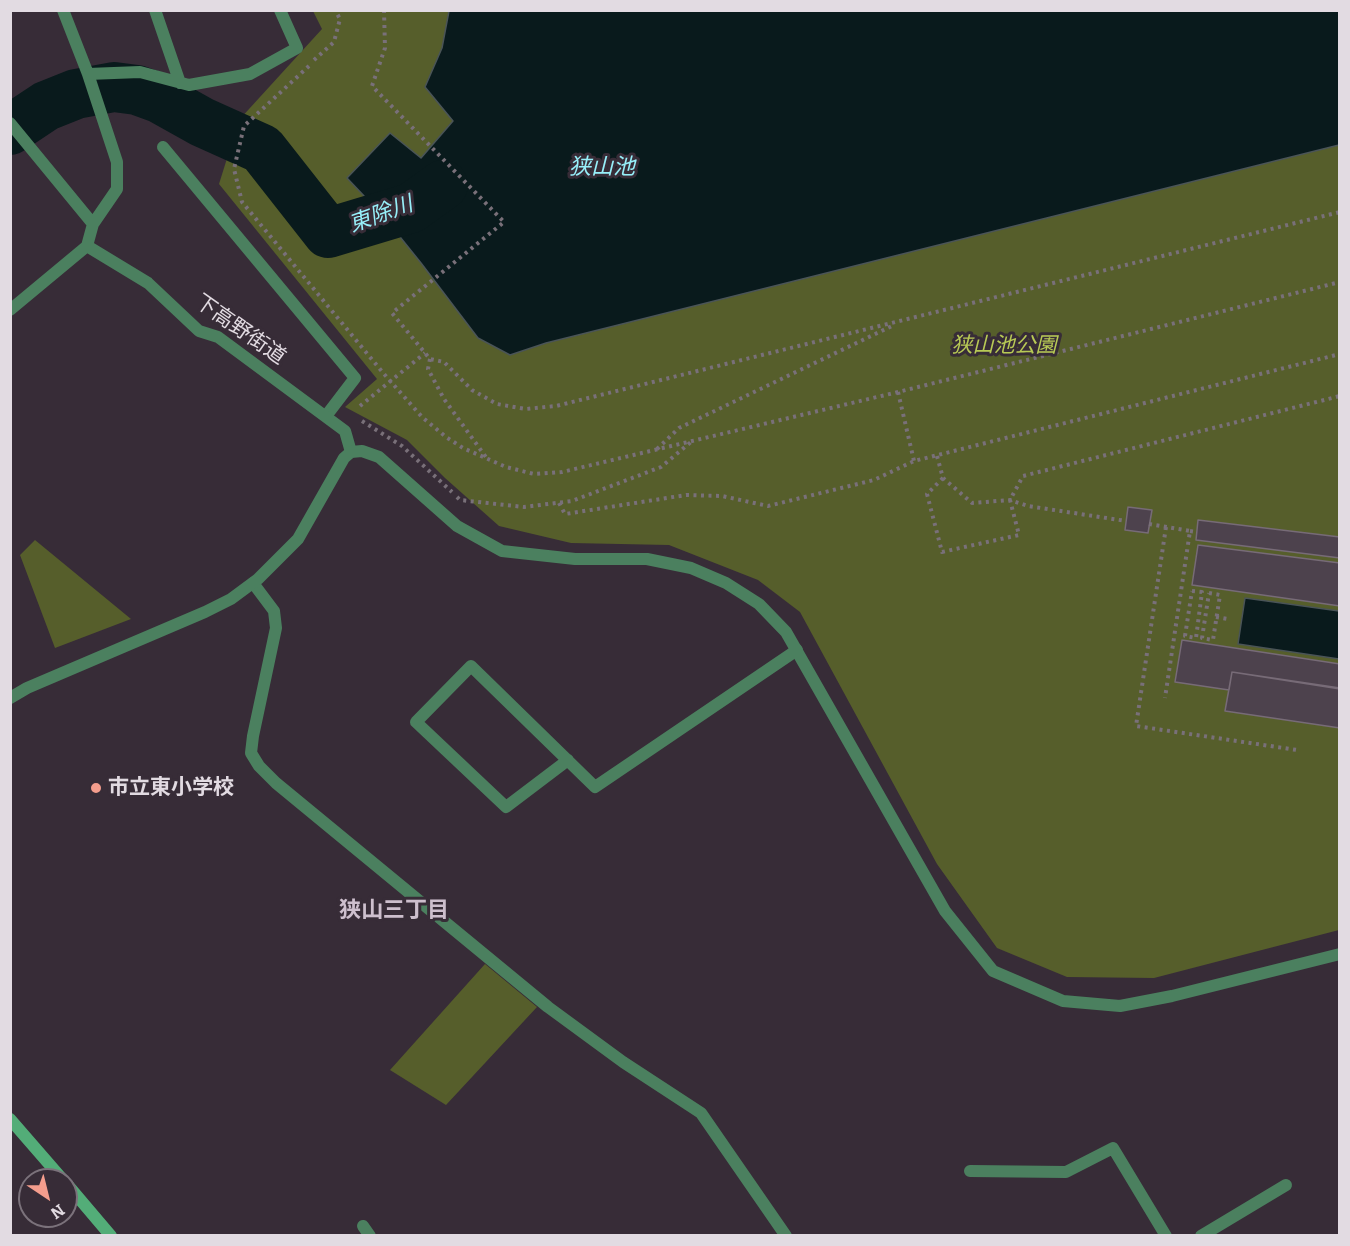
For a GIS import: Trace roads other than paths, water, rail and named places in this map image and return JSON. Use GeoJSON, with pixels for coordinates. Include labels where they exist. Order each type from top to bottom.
{"type":"FeatureCollection","features":[{"type":"Feature","properties":{"kind":"main road"},"geometry":{"type":"LineString","coordinates":[[10,1119],[53,1168]]}},
{"type":"Feature","properties":{"kind":"main road"},"geometry":{"type":"LineString","coordinates":[[78,1197],[111,1236]]}},
{"type":"Feature","properties":{"kind":"street"},"geometry":{"type":"LineString","coordinates":[[10,310],[87,246],[93,224],[117,189],[117,162],[63,10]]}},
{"type":"Feature","properties":{"kind":"street"},"geometry":{"type":"LineString","coordinates":[[155,10],[180,83]]}},
{"type":"Feature","properties":{"kind":"street"},"geometry":{"type":"LineString","coordinates":[[89,79],[140,72],[189,85],[250,74],[297,48],[280,10]]}},
{"type":"Feature","properties":{"kind":"street"},"geometry":{"type":"LineString","coordinates":[[10,123],[93,224]]}},
{"type":"Feature","properties":{"kind":"street"},"geometry":{"type":"LineString","coordinates":[[163,147],[355,378],[326,416]]}},
{"type":"Feature","properties":{"kind":"street","name":"下高野街道"},"geometry":{"type":"LineString","coordinates":[[87,246],[148,283],[199,331],[218,337],[326,416],[345,431],[351,452]]}},
{"type":"Feature","properties":{"kind":"street"},"geometry":{"type":"LineString","coordinates":[[10,698],[27,688],[206,612],[231,599],[253,583],[298,539],[344,458],[351,452],[362,451],[379,457],[457,526],[502,551],[575,558],[647,559],[691,568],[726,583],[759,604],[786,632],[797,650],[945,911],[993,971],[1063,1001],[1120,1006],[1172,996],[1340,954]]}},
{"type":"Feature","properties":{"kind":"street"},"geometry":{"type":"LineString","coordinates":[[253,583],[274,611],[276,628],[253,736],[251,753],[259,766],[276,783],[548,1007],[623,1062],[701,1113],[786,1236]]}},
{"type":"Feature","properties":{"kind":"street"},"geometry":{"type":"LineString","coordinates":[[568,760],[506,807],[416,722],[471,666],[568,760],[595,787],[797,650]]}},
{"type":"Feature","properties":{"kind":"street"},"geometry":{"type":"LineString","coordinates":[[970,1171],[1066,1172],[1113,1148],[1166,1236]]}},
{"type":"Feature","properties":{"kind":"street"},"geometry":{"type":"LineString","coordinates":[[1201,1236],[1286,1185]]}},
{"type":"Feature","properties":{"kind":"water","name":"狭山池"},"geometry":{"type":"Polygon","coordinates":[[[449,11],[1339,11],[1339,145],[546,343],[510,355],[478,338],[384,217],[347,178],[390,133],[421,158],[453,121],[425,87],[442,48],[449,11]]]}},
{"type":"Feature","properties":{"kind":"water"},"geometry":{"type":"Polygon","coordinates":[[[1245,598],[1339,611],[1339,659],[1238,644],[1245,598]]]}},
{"type":"Feature","properties":{"kind":"waterway","name":"東除川"},"geometry":{"type":"LineString","coordinates":[[10,130],[46,106],[76,94],[114,87],[137,90],[159,98],[202,122],[262,149],[328,233],[411,208],[443,185]]}},
{"type":"Feature","properties":{"kind":"place","name":"市立東小学校"},"geometry":{"type":"Point","coordinates":[96,788]}},
{"type":"Feature","properties":{"kind":"district","name":"狭山三丁目"},"geometry":{"type":"Point","coordinates":[394,911]}},
{"type":"Feature","properties":{"kind":"park label","name":"狭山池公園"},"geometry":{"type":"Point","coordinates":[1004,346]}}]}
